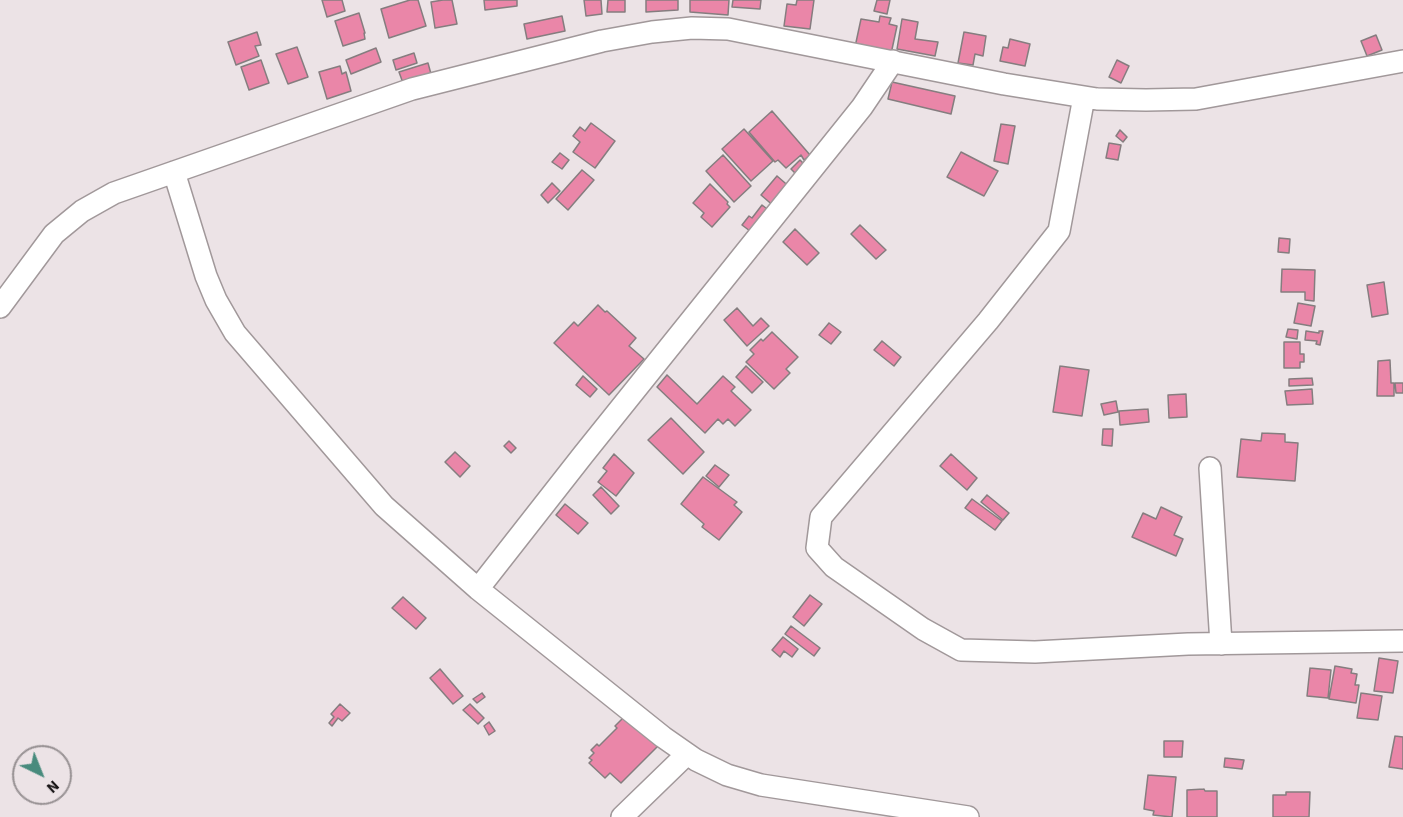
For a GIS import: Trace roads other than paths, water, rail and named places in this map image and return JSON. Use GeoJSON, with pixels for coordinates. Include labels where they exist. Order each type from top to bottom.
{"type":"FeatureCollection","features":[{"type":"Feature","properties":{"kind":"street"},"geometry":{"type":"LineString","coordinates":[[0,307],[54,234],[82,211],[114,193],[412,89],[602,41],[652,32],[692,28],[728,30],[1004,84],[1084,97],[1146,100],[1197,99],[1403,61]]}},
{"type":"Feature","properties":{"kind":"street"},"geometry":{"type":"LineString","coordinates":[[478,589],[862,107],[893,61]]}},
{"type":"Feature","properties":{"kind":"street"},"geometry":{"type":"LineString","coordinates":[[1084,97],[1059,231],[987,321],[821,517],[817,548],[834,567],[923,629],[961,650],[1035,652],[1221,644],[1403,641]]}},
{"type":"Feature","properties":{"kind":"street"},"geometry":{"type":"LineString","coordinates":[[174,172],[206,276],[216,300],[235,333],[384,506],[478,589],[687,754],[727,775],[761,785],[968,817]]}},
{"type":"Feature","properties":{"kind":"street"},"geometry":{"type":"LineString","coordinates":[[1210,468],[1221,644]]}},
{"type":"Feature","properties":{"kind":"street"},"geometry":{"type":"LineString","coordinates":[[622,817],[687,754]]}}]}
